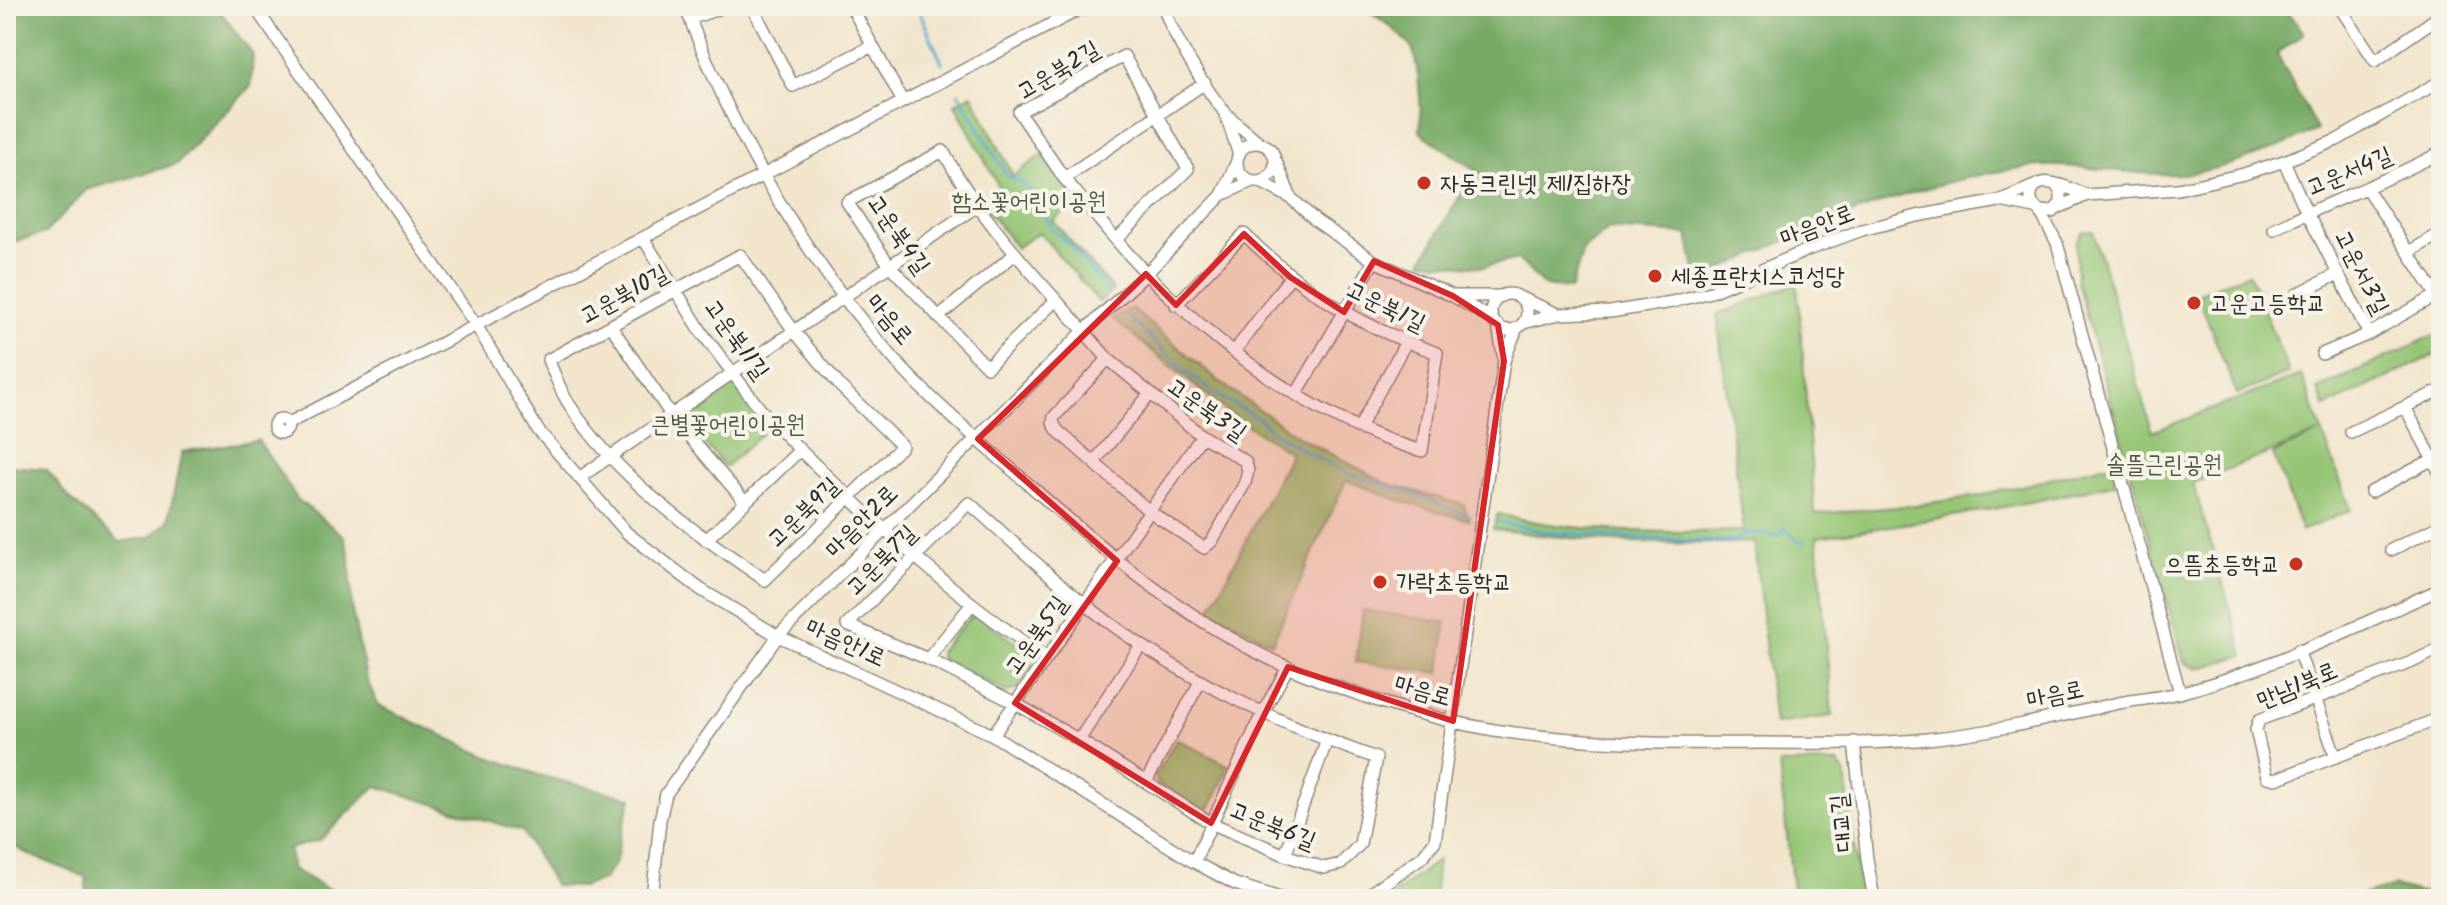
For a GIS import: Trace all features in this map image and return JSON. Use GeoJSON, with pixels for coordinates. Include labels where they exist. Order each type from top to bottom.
{"type":"FeatureCollection","features":[{"type":"Feature","properties":{"kind":"street","name":"마음안1로"},"geometry":{"type":"LineString","coordinates":[[254,6],[476,325],[538,430],[627,533],[700,589],[778,636],[993,735],[1194,862],[1235,884],[1283,899]]}},
{"type":"Feature","properties":{"kind":"street","name":"마음로"},"geometry":{"type":"LineString","coordinates":[[685,6],[712,75],[764,175],[843,298],[904,370],[1117,561],[1219,631],[1288,667],[1337,687],[1453,721],[1497,730],[1578,738],[1693,744],[1926,740],[2180,693],[2224,680],[2441,589]]}},
{"type":"Feature","properties":{"kind":"street"},"geometry":{"type":"LineString","coordinates":[[690,19],[726,6]]}},
{"type":"Feature","properties":{"kind":"street"},"geometry":{"type":"LineString","coordinates":[[752,6],[793,86],[872,46]]}},
{"type":"Feature","properties":{"kind":"street"},"geometry":{"type":"LineString","coordinates":[[851,6],[903,102]]}},
{"type":"Feature","properties":{"kind":"street"},"geometry":{"type":"LineString","coordinates":[[287,424],[1086,6]]}},
{"type":"Feature","properties":{"kind":"street"},"geometry":{"type":"LineString","coordinates":[[1154,6],[1165,10],[1224,111],[1270,150],[1291,198]]}},
{"type":"Feature","properties":{"kind":"street"},"geometry":{"type":"LineString","coordinates":[[2339,6],[2375,61],[2441,15]]}},
{"type":"Feature","properties":{"kind":"street","name":"고운북2길"},"geometry":{"type":"LineString","coordinates":[[1116,240],[1188,169],[1124,56],[1019,112],[1064,178],[1116,240],[1146,274]]}},
{"type":"Feature","properties":{"kind":"street"},"geometry":{"type":"LineString","coordinates":[[1999,201],[2048,213],[2087,195],[2178,189],[2244,174],[2337,140],[2441,81]]}},
{"type":"Feature","properties":{"kind":"street"},"geometry":{"type":"LineString","coordinates":[[1064,178],[1205,83]]}},
{"type":"Feature","properties":{"kind":"street"},"geometry":{"type":"LineString","coordinates":[[1224,111],[1240,172],[1291,198],[1316,221],[1374,261],[1453,296],[1507,329],[1559,314]]}},
{"type":"Feature","properties":{"kind":"street"},"geometry":{"type":"LineString","coordinates":[[1222,195],[1246,146],[1261,144]]}},
{"type":"Feature","properties":{"kind":"street","name":"고운북4길"},"geometry":{"type":"LineString","coordinates":[[1055,301],[987,367],[890,266],[847,202],[943,151],[977,206],[1015,254],[1108,359]]}},
{"type":"Feature","properties":{"kind":"street","name":"고운서4길"},"geometry":{"type":"LineString","coordinates":[[2274,229],[2367,189],[2441,152]]}},
{"type":"Feature","properties":{"kind":"street"},"geometry":{"type":"LineString","coordinates":[[1222,195],[1273,171],[1275,160]]}},
{"type":"Feature","properties":{"kind":"street","name":"고운서3길"},"geometry":{"type":"LineString","coordinates":[[2284,161],[2369,334],[2439,298],[2367,189]]}},
{"type":"Feature","properties":{"kind":"street"},"geometry":{"type":"LineString","coordinates":[[1999,201],[2047,182],[2087,195]]}},
{"type":"Feature","properties":{"kind":"street"},"geometry":{"type":"LineString","coordinates":[[2039,184],[2031,195],[2057,243],[2180,693]]}},
{"type":"Feature","properties":{"kind":"street"},"geometry":{"type":"LineString","coordinates":[[2055,184],[2062,198],[2057,208],[2057,243]]}},
{"type":"Feature","properties":{"kind":"street","name":"마음안2로"},"geometry":{"type":"LineString","coordinates":[[652,899],[660,820],[666,794],[778,636],[1084,331],[1146,274],[1222,195]]}},
{"type":"Feature","properties":{"kind":"street","name":"마음안로"},"geometry":{"type":"LineString","coordinates":[[1559,314],[1610,312],[1711,292],[1862,230],[1999,201]]}},
{"type":"Feature","properties":{"kind":"street"},"geometry":{"type":"LineString","coordinates":[[579,478],[977,206]]}},
{"type":"Feature","properties":{"kind":"street"},"geometry":{"type":"LineString","coordinates":[[2409,252],[2441,233]]}},
{"type":"Feature","properties":{"kind":"street","name":"고운북1길"},"geometry":{"type":"LineString","coordinates":[[1146,274],[1176,305],[1234,352],[1297,393],[1359,428],[1422,451],[1437,353],[1406,342],[1344,312],[1290,277],[1244,234],[1176,305]]}},
{"type":"Feature","properties":{"kind":"street","name":"고운북11길"},"geometry":{"type":"LineString","coordinates":[[643,238],[703,334],[760,409],[849,498],[915,558],[971,605],[1047,658]]}},
{"type":"Feature","properties":{"kind":"street"},"geometry":{"type":"LineString","coordinates":[[938,317],[1015,254]]}},
{"type":"Feature","properties":{"kind":"street","name":"고운북10길"},"geometry":{"type":"LineString","coordinates":[[610,457],[567,402],[548,360],[740,255],[794,331]]}},
{"type":"Feature","properties":{"kind":"street"},"geometry":{"type":"LineString","coordinates":[[1297,393],[1374,261]]}},
{"type":"Feature","properties":{"kind":"street"},"geometry":{"type":"LineString","coordinates":[[2297,294],[2338,274]]}},
{"type":"Feature","properties":{"kind":"street"},"geometry":{"type":"LineString","coordinates":[[1234,352],[1290,277]]}},
{"type":"Feature","properties":{"kind":"street"},"geometry":{"type":"LineString","coordinates":[[1453,296],[1511,294],[1559,314]]}},
{"type":"Feature","properties":{"kind":"street"},"geometry":{"type":"LineString","coordinates":[[1501,296],[1491,309],[1504,361]]}},
{"type":"Feature","properties":{"kind":"street"},"geometry":{"type":"LineString","coordinates":[[1362,899],[1422,857],[1435,841],[1504,361],[1526,307],[1521,298]]}},
{"type":"Feature","properties":{"kind":"street"},"geometry":{"type":"LineString","coordinates":[[611,326],[671,415],[745,502]]}},
{"type":"Feature","properties":{"kind":"street","name":"고운북9길"},"geometry":{"type":"LineString","coordinates":[[610,457],[650,497],[765,580],[902,446],[841,387],[794,331]]}},
{"type":"Feature","properties":{"kind":"street"},"geometry":{"type":"LineString","coordinates":[[2322,354],[2369,334]]}},
{"type":"Feature","properties":{"kind":"street"},"geometry":{"type":"LineString","coordinates":[[1359,428],[1406,342]]}},
{"type":"Feature","properties":{"kind":"street","name":"고운북3길"},"geometry":{"type":"LineString","coordinates":[[1108,359],[1149,395],[1202,436],[1245,461],[1248,470],[1245,483],[1212,541],[1204,548],[1149,511],[1058,431],[1053,423],[1054,417],[1108,359]]}},
{"type":"Feature","properties":{"kind":"street"},"geometry":{"type":"LineString","coordinates":[[2351,432],[2441,390]]}},
{"type":"Feature","properties":{"kind":"street"},"geometry":{"type":"LineString","coordinates":[[1094,462],[1149,395]]}},
{"type":"Feature","properties":{"kind":"street"},"geometry":{"type":"LineString","coordinates":[[2405,407],[2437,457],[2441,475]]}},
{"type":"Feature","properties":{"kind":"street","name":"고운북5길"},"geometry":{"type":"LineString","coordinates":[[993,735],[1202,436]]}},
{"type":"Feature","properties":{"kind":"street"},"geometry":{"type":"LineString","coordinates":[[706,540],[800,450]]}},
{"type":"Feature","properties":{"kind":"street"},"geometry":{"type":"LineString","coordinates":[[2371,492],[2437,457]]}},
{"type":"Feature","properties":{"kind":"street","name":"고운북7길"},"geometry":{"type":"LineString","coordinates":[[1015,703],[928,659],[847,625],[969,503],[1084,604]]}},
{"type":"Feature","properties":{"kind":"street"},"geometry":{"type":"LineString","coordinates":[[2391,550],[2441,525]]}},
{"type":"Feature","properties":{"kind":"street","name":"고운북6길"},"geometry":{"type":"LineString","coordinates":[[1015,703],[1211,823],[1285,855],[1324,868],[1341,864],[1360,844],[1376,758],[1262,714],[1200,682],[1084,604]]}},
{"type":"Feature","properties":{"kind":"street"},"geometry":{"type":"LineString","coordinates":[[928,659],[971,605]]}},
{"type":"Feature","properties":{"kind":"street"},"geometry":{"type":"LineString","coordinates":[[1079,740],[1141,645]]}},
{"type":"Feature","properties":{"kind":"street","name":"만남1북로"},"geometry":{"type":"LineString","coordinates":[[2441,648],[2259,720],[2256,730],[2267,777],[2276,779],[2441,718]]}},
{"type":"Feature","properties":{"kind":"street"},"geometry":{"type":"LineString","coordinates":[[2298,650],[2336,757]]}},
{"type":"Feature","properties":{"kind":"street"},"geometry":{"type":"LineString","coordinates":[[1194,862],[1262,714],[1288,667]]}},
{"type":"Feature","properties":{"kind":"street"},"geometry":{"type":"LineString","coordinates":[[1146,782],[1200,682]]}},
{"type":"Feature","properties":{"kind":"street"},"geometry":{"type":"LineString","coordinates":[[1285,855],[1327,740]]}},
{"type":"Feature","properties":{"kind":"street","name":"대교길"},"geometry":{"type":"LineString","coordinates":[[1854,742],[1874,899]]}},
{"type":"Feature","properties":{"kind":"highlighted area"},"geometry":{"type":"Polygon","coordinates":[[[1244,234],[1290,277],[1344,312],[1374,261],[1453,296],[1498,325],[1504,361],[1453,721],[1288,667],[1211,823],[1015,703],[1117,561],[978,439],[1146,274],[1176,305],[1244,234]]]}},
{"type":"Feature","properties":{"kind":"green space"},"geometry":{"type":"Polygon","coordinates":[[[6,6],[216,6],[253,55],[251,86],[177,164],[86,190],[45,233],[6,244],[6,6]]]}},
{"type":"Feature","properties":{"kind":"green space"},"geometry":{"type":"Polygon","coordinates":[[[1362,6],[2284,6],[2304,33],[2277,54],[2317,130],[2240,161],[2191,173],[2151,174],[2047,166],[1985,174],[1942,184],[1858,211],[1697,280],[1688,234],[1609,229],[1583,250],[1571,289],[1544,286],[1518,259],[1482,267],[1422,261],[1475,170],[1420,132],[1420,92],[1413,51],[1398,33],[1362,6]]]}},
{"type":"Feature","properties":{"kind":"green space","name":"함소꽃어린이공원"},"geometry":{"type":"Polygon","coordinates":[[[972,94],[1013,176],[1042,155],[1077,202],[1053,221],[1113,290],[1099,302],[1039,232],[1016,248],[981,201],[999,187],[955,104],[972,94]]]}},
{"type":"Feature","properties":{"kind":"green space","name":"솔뜰근린공원"},"geometry":{"type":"Polygon","coordinates":[[[2093,231],[2152,432],[2301,375],[2351,510],[2302,531],[2273,454],[2319,433],[2193,483],[2244,655],[2198,669],[2184,662],[2077,282],[2076,243],[2083,232],[2093,231]]]}},
{"type":"Feature","properties":{"kind":"green space"},"geometry":{"type":"Polygon","coordinates":[[[2249,273],[2289,373],[2237,394],[2197,294],[2249,273]]]}},
{"type":"Feature","properties":{"kind":"green space"},"geometry":{"type":"Polygon","coordinates":[[[1797,283],[1815,514],[1979,496],[2112,464],[2116,483],[1968,514],[1817,537],[1832,716],[1774,724],[1754,542],[1623,542],[1493,529],[1498,514],[1589,529],[1744,531],[1717,315],[1797,283]]]}},
{"type":"Feature","properties":{"kind":"green space"},"geometry":{"type":"Polygon","coordinates":[[[1131,308],[1225,386],[1300,438],[1386,483],[1464,505],[1469,520],[1404,502],[1346,480],[1272,643],[1210,610],[1291,453],[1231,415],[1113,319],[1131,308]]]}},
{"type":"Feature","properties":{"kind":"green space"},"geometry":{"type":"Polygon","coordinates":[[[2441,332],[2441,352],[2325,407],[2318,389],[2441,332]]]}},
{"type":"Feature","properties":{"kind":"green space","name":"큰별꽃어린이공원"},"geometry":{"type":"Polygon","coordinates":[[[735,384],[768,428],[725,467],[686,422],[685,411],[723,386],[735,384]]]}},
{"type":"Feature","properties":{"kind":"green space"},"geometry":{"type":"Polygon","coordinates":[[[258,440],[297,499],[344,536],[350,557],[352,611],[366,678],[378,705],[486,756],[542,776],[632,798],[616,861],[603,880],[581,887],[555,886],[522,831],[376,786],[320,840],[289,849],[292,869],[346,899],[87,899],[86,877],[6,842],[6,470],[12,466],[46,469],[71,500],[120,542],[150,537],[168,522],[182,452],[258,440]]]}},
{"type":"Feature","properties":{"kind":"green space"},"geometry":{"type":"Polygon","coordinates":[[[1363,610],[1446,622],[1440,673],[1356,662],[1363,610]]]}},
{"type":"Feature","properties":{"kind":"green space"},"geometry":{"type":"Polygon","coordinates":[[[978,616],[1029,652],[1033,664],[1018,689],[1007,692],[941,659],[939,652],[969,618],[978,616]]]}},
{"type":"Feature","properties":{"kind":"green space"},"geometry":{"type":"Polygon","coordinates":[[[1177,739],[1229,766],[1211,806],[1203,811],[1158,784],[1155,775],[1177,739]]]}},
{"type":"Feature","properties":{"kind":"green space"},"geometry":{"type":"Polygon","coordinates":[[[1838,763],[1845,773],[1861,899],[1794,899],[1779,764],[1838,763]]]}},
{"type":"Feature","properties":{"kind":"green space"},"geometry":{"type":"Polygon","coordinates":[[[1438,860],[1434,899],[1387,899],[1438,860]]]}},
{"type":"Feature","properties":{"kind":"green space"},"geometry":{"type":"Polygon","coordinates":[[[2395,886],[2419,893],[2441,890],[2441,899],[2344,899],[2395,886]]]}},
{"type":"Feature","properties":{"kind":"waterway"},"geometry":{"type":"LineString","coordinates":[[917,6],[942,63]]}},
{"type":"Feature","properties":{"kind":"waterway"},"geometry":{"type":"LineString","coordinates":[[958,93],[1007,176],[1030,190],[1054,231],[1071,246],[1107,291]]}},
{"type":"Feature","properties":{"kind":"waterway"},"geometry":{"type":"LineString","coordinates":[[1125,314],[1185,371],[1215,394],[1260,419],[1270,430],[1306,452],[1349,474],[1422,496],[1469,515]]}},
{"type":"Feature","properties":{"kind":"waterway"},"geometry":{"type":"LineString","coordinates":[[1498,522],[1545,532],[1688,541],[1737,540],[1747,532],[1779,536],[1784,528],[1798,541],[1805,542]]}},
{"type":"Feature","properties":{"kind":"place","name":"자동크린넷 제1집하장"},"geometry":{"type":"Point","coordinates":[1424,183]}},
{"type":"Feature","properties":{"kind":"place","name":"세종프란치스코성당"},"geometry":{"type":"Point","coordinates":[1655,276]}},
{"type":"Feature","properties":{"kind":"place","name":"고운고등학교"},"geometry":{"type":"Point","coordinates":[2194,303]}},
{"type":"Feature","properties":{"kind":"place","name":"으뜸초등학교"},"geometry":{"type":"Point","coordinates":[2296,564]}},
{"type":"Feature","properties":{"kind":"place","name":"가락초등학교"},"geometry":{"type":"Point","coordinates":[1380,582]}}]}
